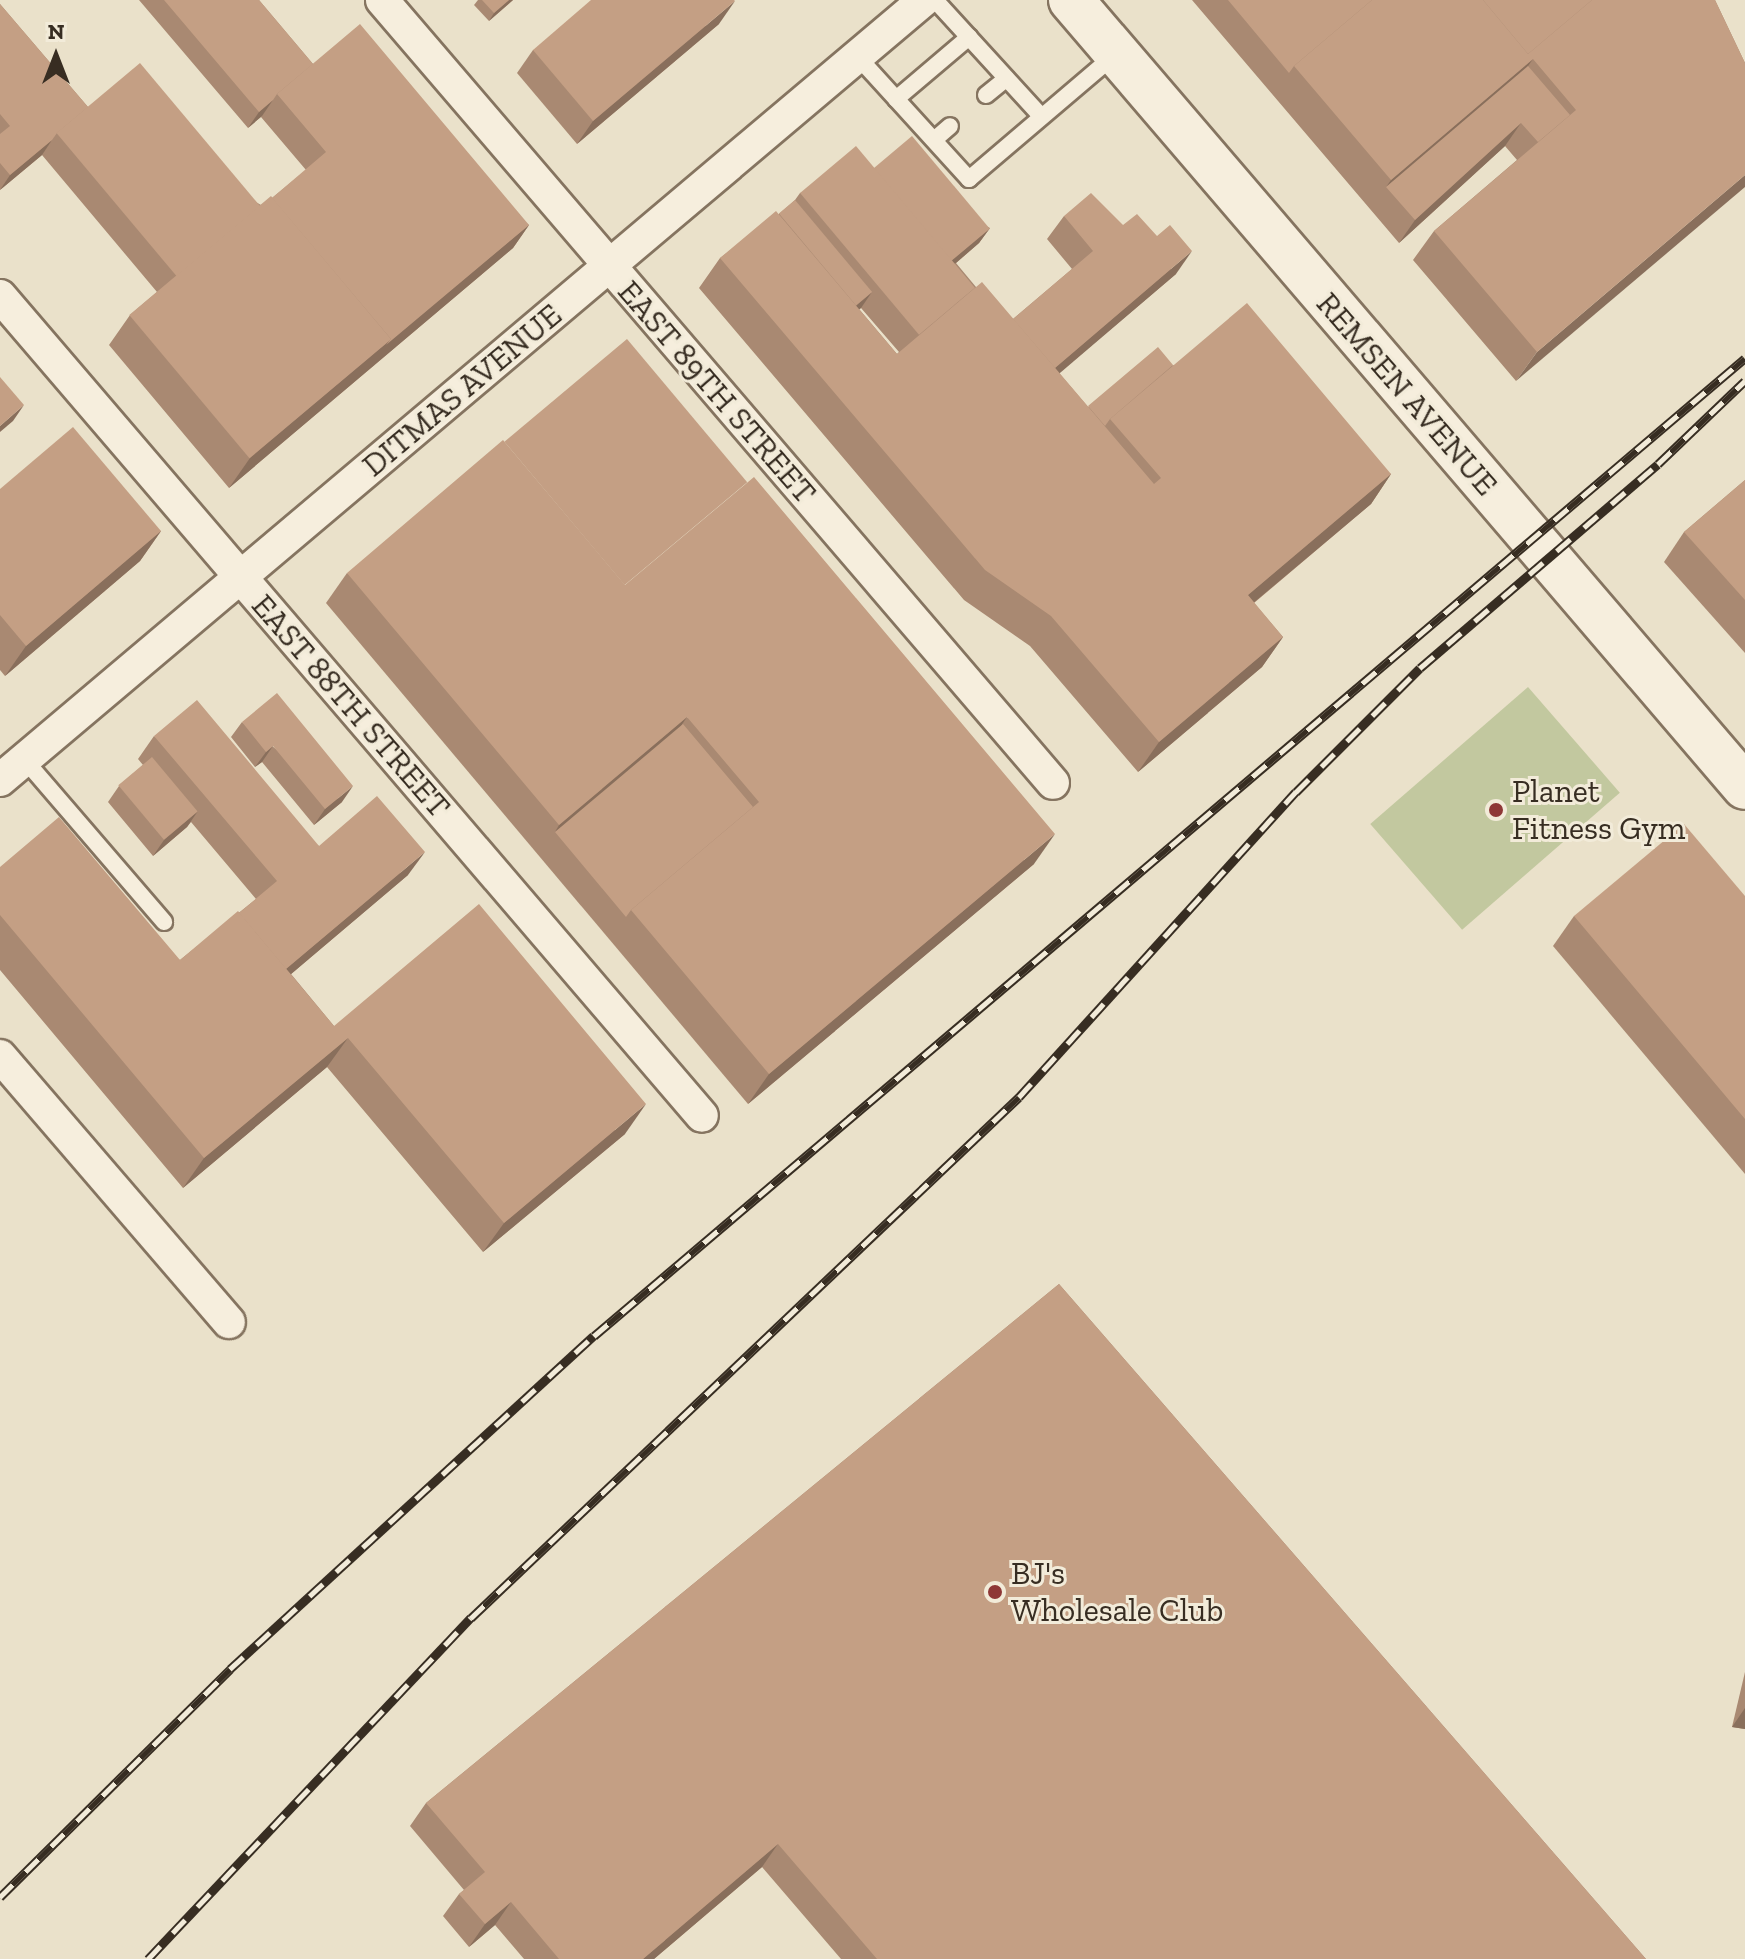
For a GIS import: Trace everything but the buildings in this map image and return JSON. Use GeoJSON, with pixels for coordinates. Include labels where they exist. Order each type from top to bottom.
{"type":"FeatureCollection","features":[{"type":"Feature","properties":{"kind":"main road","name":"REMSEN AVENUE"},"geometry":{"type":"LineString","coordinates":[[1071,0],[1745,787]]}},
{"type":"Feature","properties":{"kind":"street","name":"EAST 89TH STREET"},"geometry":{"type":"LineString","coordinates":[[382,0],[1053,783]]}},
{"type":"Feature","properties":{"kind":"street","name":"DITMAS AVENUE"},"geometry":{"type":"LineString","coordinates":[[0,780],[924,0]]}},
{"type":"Feature","properties":{"kind":"street","name":"EAST 88TH STREET"},"geometry":{"type":"LineString","coordinates":[[0,296],[702,1116]]}},
{"type":"Feature","properties":{"kind":"street"},"geometry":{"type":"LineString","coordinates":[[0,1056],[229,1322]]}},
{"type":"Feature","properties":{"kind":"lane"},"geometry":{"type":"LineString","coordinates":[[935,0],[1041,116]]}},
{"type":"Feature","properties":{"kind":"lane"},"geometry":{"type":"LineString","coordinates":[[896,99],[969,37]]}},
{"type":"Feature","properties":{"kind":"lane"},"geometry":{"type":"LineString","coordinates":[[858,57],[969,179],[1116,53]]}},
{"type":"Feature","properties":{"kind":"lane"},"geometry":{"type":"LineString","coordinates":[[986,95],[1006,79]]}},
{"type":"Feature","properties":{"kind":"lane"},"geometry":{"type":"LineString","coordinates":[[934,140],[950,126]]}},
{"type":"Feature","properties":{"kind":"lane"},"geometry":{"type":"LineString","coordinates":[[24,759],[164,922]]}},
{"type":"Feature","properties":{"kind":"green space","name":"Planet Fitness Gym"},"geometry":{"type":"Polygon","coordinates":[[[1528,687],[1620,793],[1462,930],[1370,824],[1528,687]]]}},
{"type":"Feature","properties":{"kind":"railway"},"geometry":{"type":"LineString","coordinates":[[0,1897],[230,1669],[594,1336],[1745,358]]}},
{"type":"Feature","properties":{"kind":"railway"},"geometry":{"type":"LineString","coordinates":[[148,1959],[471,1618],[1019,1097],[1296,792],[1420,668],[1658,464],[1745,381]]}},
{"type":"Feature","properties":{"kind":"place","name":"Planet Fitness Gym"},"geometry":{"type":"Point","coordinates":[1496,810]}},
{"type":"Feature","properties":{"kind":"place","name":"BJ's Wholesale Club"},"geometry":{"type":"Point","coordinates":[995,1592]}}]}
